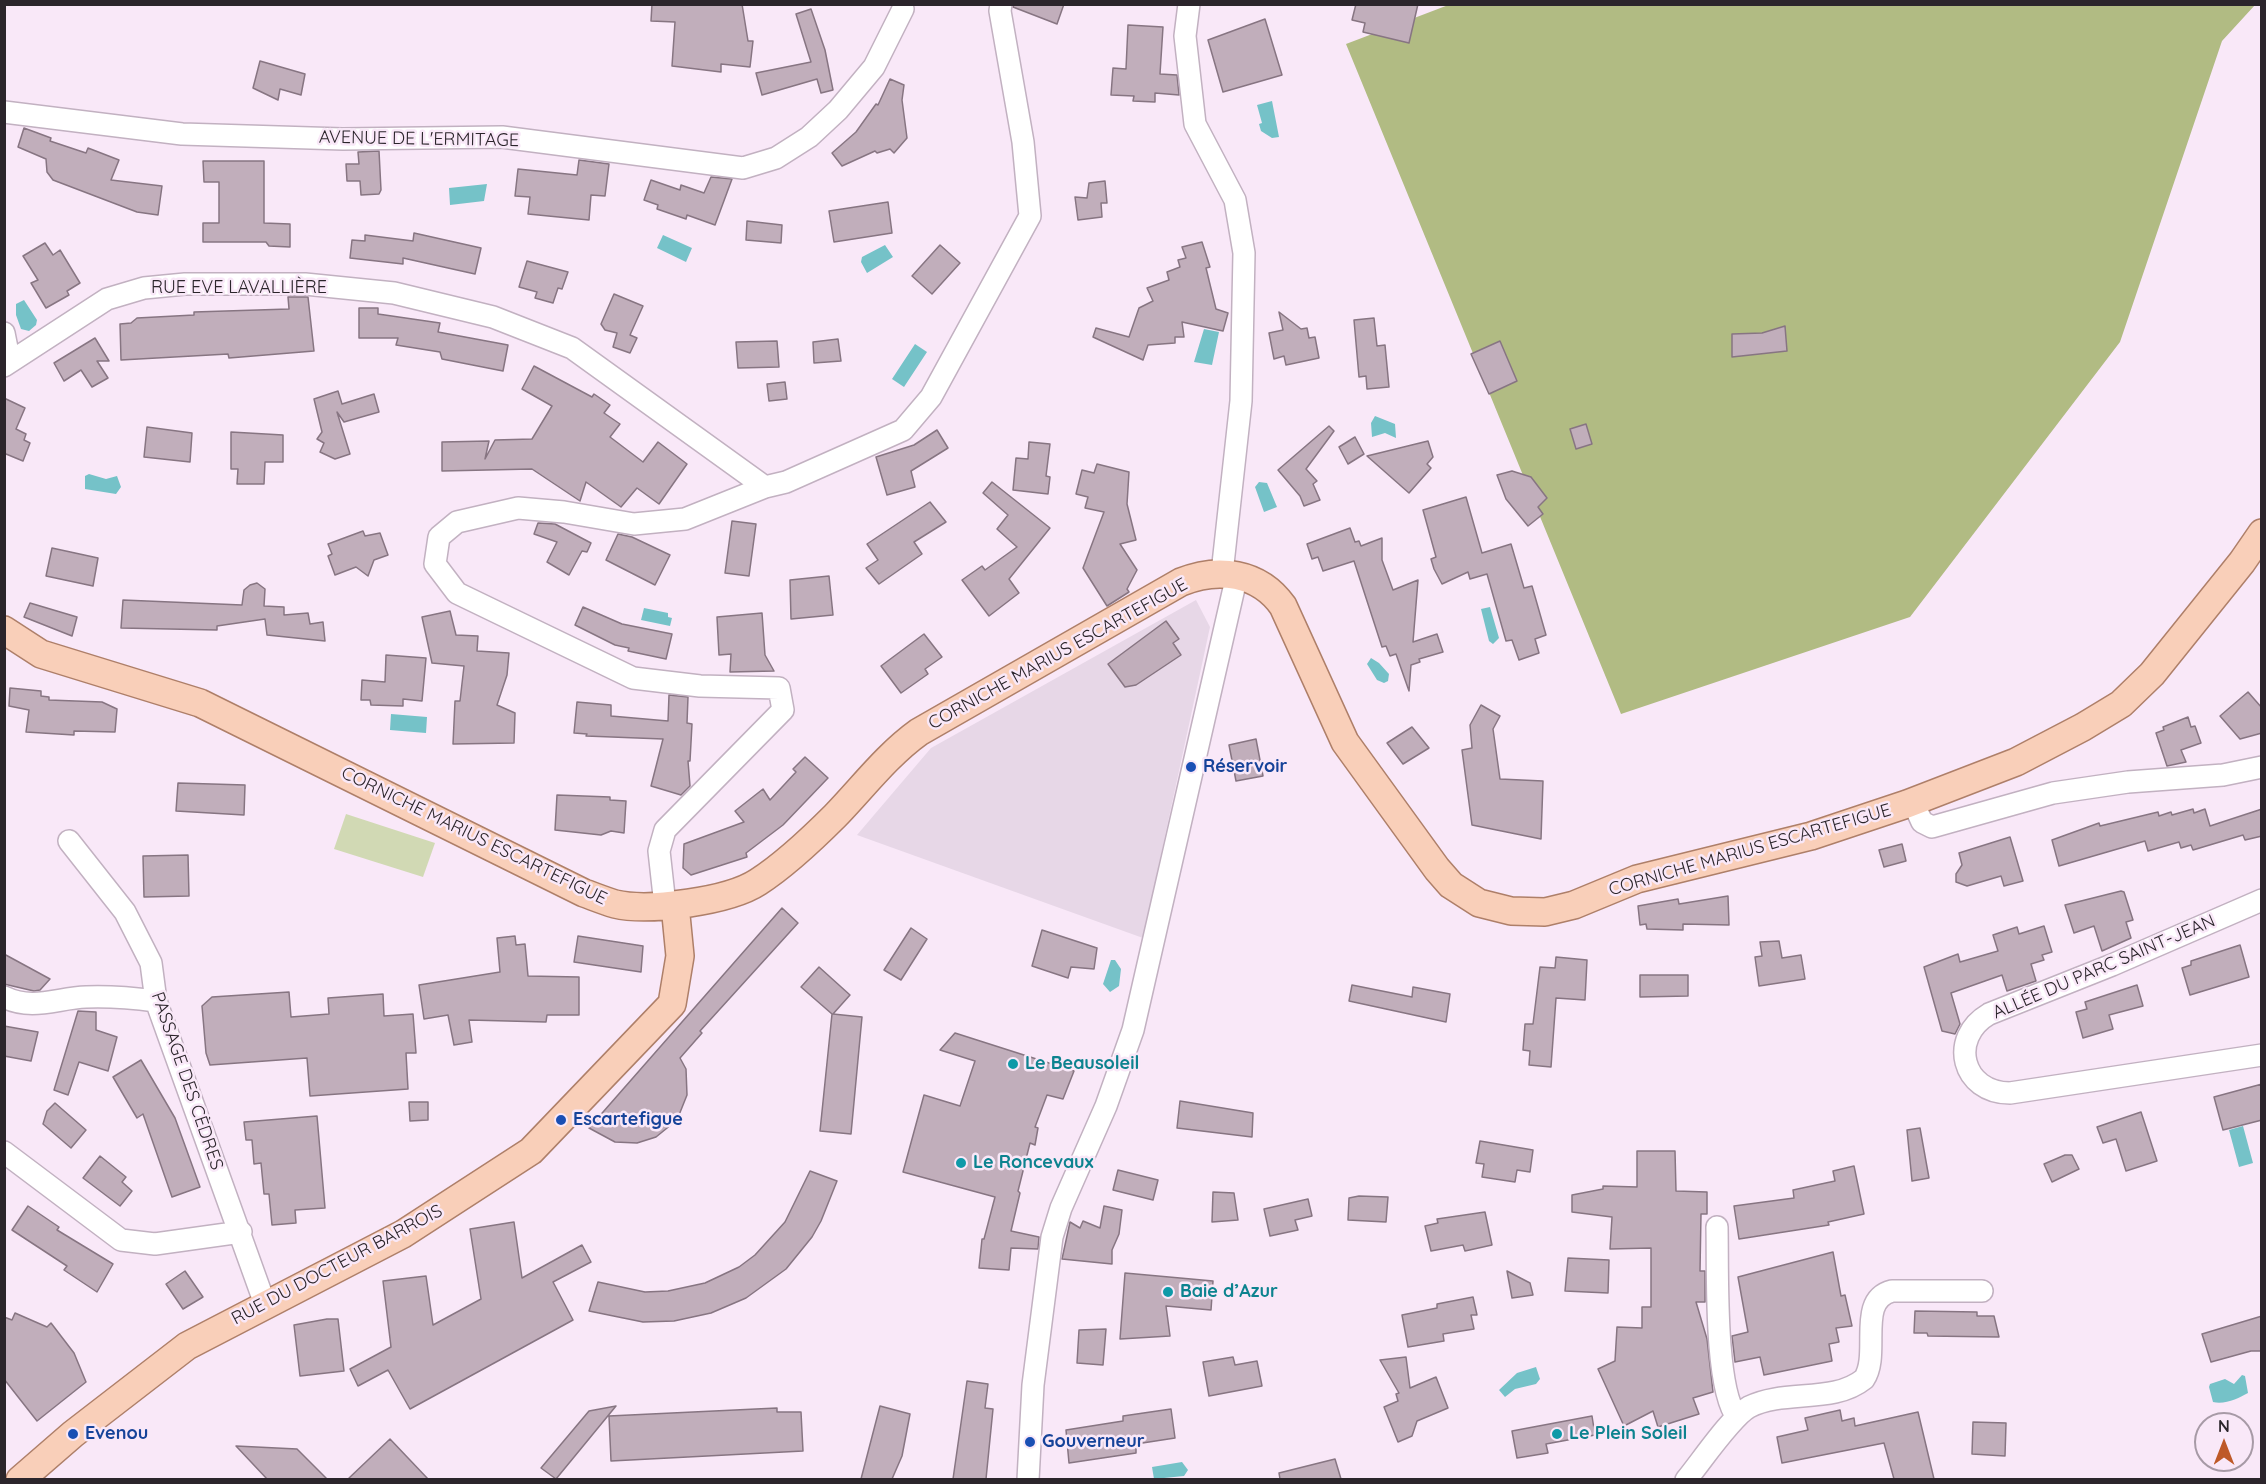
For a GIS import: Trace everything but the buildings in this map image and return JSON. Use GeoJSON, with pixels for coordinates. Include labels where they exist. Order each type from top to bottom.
{"type":"FeatureCollection","features":[{"type":"Feature","properties":{"kind":"main road","name":"CORNICHE MARIUS ESCARTEFIGUE"},"geometry":{"type":"LineString","coordinates":[[4,630],[42,654],[200,703],[585,893],[616,904],[670,905],[716,898],[757,883],[789,859],[834,816],[898,747],[920,732],[1181,582],[1209,573],[1230,574],[1270,590],[1283,606],[1345,742],[1451,885],[1465,895],[1495,909],[1527,913],[1561,909],[1637,879],[1811,836],[1913,802],[2016,762],[2121,704],[2152,674],[2242,562],[2262,533]]}},
{"type":"Feature","properties":{"kind":"main road","name":"RUE DU DOCTEUR BARROIS"},"geometry":{"type":"LineString","coordinates":[[20,1479],[166,1360],[265,1304],[403,1234],[531,1151],[672,1004],[680,956],[670,905]]}},
{"type":"Feature","properties":{"kind":"street"},"geometry":{"type":"LineString","coordinates":[[670,905],[659,851],[665,830],[783,710],[779,688],[700,686],[633,678],[457,593],[435,564],[439,537],[457,522],[518,508],[564,512],[634,524],[685,519],[765,487],[786,482],[903,430],[931,397],[1030,216],[1023,142],[1000,11],[1001,4]]}},
{"type":"Feature","properties":{"kind":"street"},"geometry":{"type":"LineString","coordinates":[[1028,1479],[1034,1376],[1052,1237],[1059,1215],[1107,1106],[1133,1030],[1230,574],[1241,401],[1244,253],[1235,200],[1195,124],[1185,36],[1189,4]]}},
{"type":"Feature","properties":{"kind":"street","name":"AVENUE DE L'ERMITAGE"},"geometry":{"type":"LineString","coordinates":[[4,112],[190,134],[343,139],[502,137],[743,168],[776,158],[809,137],[838,110],[874,67],[903,9]]}},
{"type":"Feature","properties":{"kind":"street","name":"RUE EVE LAVALLIÈRE"},"geometry":{"type":"LineString","coordinates":[[4,366],[107,299],[144,288],[185,284],[304,284],[394,293],[493,317],[572,348],[765,487]]}},
{"type":"Feature","properties":{"kind":"street"},"geometry":{"type":"LineString","coordinates":[[4,333],[7,348],[4,356]]}},
{"type":"Feature","properties":{"kind":"street"},"geometry":{"type":"LineString","coordinates":[[1913,802],[1922,822],[1932,827],[2053,793],[2128,782],[2223,775],[2262,767]]}},
{"type":"Feature","properties":{"kind":"street","name":"PASSAGE DES CÈDRES"},"geometry":{"type":"LineString","coordinates":[[69,841],[125,912],[152,963],[156,1001],[265,1304]]}},
{"type":"Feature","properties":{"kind":"street","name":"ALLÉE DU PARC SAINT-JEAN"},"geometry":{"type":"LineString","coordinates":[[2262,900],[2112,965],[1989,1014],[1979,1020],[1971,1030],[1965,1056],[1970,1073],[1981,1085],[1991,1090],[2010,1093],[2262,1055]]}},
{"type":"Feature","properties":{"kind":"street"},"geometry":{"type":"LineString","coordinates":[[4,997],[31,1005],[83,997],[122,996],[156,1001]]}},
{"type":"Feature","properties":{"kind":"street"},"geometry":{"type":"LineString","coordinates":[[4,1152],[121,1240],[155,1244],[241,1232]]}},
{"type":"Feature","properties":{"kind":"street"},"geometry":{"type":"LineString","coordinates":[[1717,1227],[1725,1384],[1732,1411],[1737,1417]]}},
{"type":"Feature","properties":{"kind":"street"},"geometry":{"type":"LineString","coordinates":[[1686,1479],[1737,1417],[1758,1404],[1834,1392],[1853,1387],[1864,1379],[1872,1355],[1872,1311],[1881,1295],[1892,1291],[1982,1291]]}},
{"type":"Feature","properties":{"kind":"shaded area"},"geometry":{"type":"Polygon","coordinates":[[[1196,600],[1210,627],[1143,938],[857,835],[931,748],[1196,600]]]}},
{"type":"Feature","properties":{"kind":"green space"},"geometry":{"type":"Polygon","coordinates":[[[1451,4],[2255,5],[2222,41],[2120,342],[1910,617],[1621,714],[1346,44],[1451,4]]]}},
{"type":"Feature","properties":{"kind":"green space"},"geometry":{"type":"Polygon","coordinates":[[[346,814],[435,843],[423,877],[334,849],[346,814]]]}},
{"type":"Feature","properties":{"kind":"water"},"geometry":{"type":"Polygon","coordinates":[[[1272,101],[1279,137],[1272,138],[1261,131],[1259,124],[1262,123],[1257,105],[1272,101]]]}},
{"type":"Feature","properties":{"kind":"water"},"geometry":{"type":"Polygon","coordinates":[[[487,184],[484,201],[450,205],[449,188],[487,184]]]}},
{"type":"Feature","properties":{"kind":"water"},"geometry":{"type":"Polygon","coordinates":[[[663,235],[692,248],[686,262],[657,248],[663,235]]]}},
{"type":"Feature","properties":{"kind":"water"},"geometry":{"type":"Polygon","coordinates":[[[885,245],[893,257],[867,273],[861,262],[862,257],[885,245]]]}},
{"type":"Feature","properties":{"kind":"water"},"geometry":{"type":"Polygon","coordinates":[[[24,300],[37,320],[36,325],[29,331],[21,329],[16,315],[16,304],[24,300]]]}},
{"type":"Feature","properties":{"kind":"water"},"geometry":{"type":"Polygon","coordinates":[[[1204,329],[1219,332],[1212,365],[1194,362],[1204,329]]]}},
{"type":"Feature","properties":{"kind":"water"},"geometry":{"type":"Polygon","coordinates":[[[915,344],[927,352],[904,387],[892,379],[915,344]]]}},
{"type":"Feature","properties":{"kind":"water"},"geometry":{"type":"Polygon","coordinates":[[[1375,416],[1395,424],[1396,438],[1385,433],[1372,437],[1371,423],[1375,416]]]}},
{"type":"Feature","properties":{"kind":"water"},"geometry":{"type":"Polygon","coordinates":[[[89,474],[106,479],[117,476],[121,487],[116,494],[85,489],[85,476],[89,474]]]}},
{"type":"Feature","properties":{"kind":"water"},"geometry":{"type":"Polygon","coordinates":[[[1259,482],[1267,483],[1277,507],[1264,512],[1255,487],[1259,482]]]}},
{"type":"Feature","properties":{"kind":"water"},"geometry":{"type":"Polygon","coordinates":[[[1490,607],[1499,638],[1493,644],[1489,641],[1481,609],[1490,607]]]}},
{"type":"Feature","properties":{"kind":"water"},"geometry":{"type":"Polygon","coordinates":[[[644,608],[668,613],[668,617],[672,618],[670,626],[641,620],[644,608]]]}},
{"type":"Feature","properties":{"kind":"water"},"geometry":{"type":"Polygon","coordinates":[[[1371,658],[1389,674],[1388,681],[1384,683],[1377,680],[1367,664],[1371,658]]]}},
{"type":"Feature","properties":{"kind":"water"},"geometry":{"type":"Polygon","coordinates":[[[391,714],[427,717],[426,733],[390,730],[391,714]]]}},
{"type":"Feature","properties":{"kind":"water"},"geometry":{"type":"Polygon","coordinates":[[[1111,960],[1115,960],[1121,969],[1119,986],[1110,992],[1103,984],[1111,960]]]}},
{"type":"Feature","properties":{"kind":"water"},"geometry":{"type":"Polygon","coordinates":[[[2243,1126],[2253,1163],[2239,1167],[2229,1130],[2243,1126]]]}},
{"type":"Feature","properties":{"kind":"water"},"geometry":{"type":"Polygon","coordinates":[[[1536,1367],[1540,1379],[1536,1384],[1515,1389],[1505,1397],[1499,1390],[1517,1373],[1536,1367]]]}},
{"type":"Feature","properties":{"kind":"water"},"geometry":{"type":"Polygon","coordinates":[[[2242,1375],[2245,1376],[2248,1393],[2227,1402],[2213,1402],[2210,1384],[2225,1379],[2234,1384],[2242,1375]]]}},
{"type":"Feature","properties":{"kind":"water"},"geometry":{"type":"Polygon","coordinates":[[[1182,1462],[1188,1470],[1184,1476],[1154,1479],[1152,1467],[1182,1462]]]}},
{"type":"Feature","properties":{"kind":"place","name":"Réservoir"},"geometry":{"type":"Point","coordinates":[1191,767]}},
{"type":"Feature","properties":{"kind":"place","name":"Le Beausoleil"},"geometry":{"type":"Point","coordinates":[1013,1064]}},
{"type":"Feature","properties":{"kind":"place","name":"Escartefigue"},"geometry":{"type":"Point","coordinates":[561,1120]}},
{"type":"Feature","properties":{"kind":"place","name":"Le Roncevaux"},"geometry":{"type":"Point","coordinates":[961,1163]}},
{"type":"Feature","properties":{"kind":"place","name":"Baie d’Azur"},"geometry":{"type":"Point","coordinates":[1168,1292]}},
{"type":"Feature","properties":{"kind":"place","name":"Evenou"},"geometry":{"type":"Point","coordinates":[73,1434]}},
{"type":"Feature","properties":{"kind":"place","name":"Le Plein Soleil"},"geometry":{"type":"Point","coordinates":[1557,1434]}},
{"type":"Feature","properties":{"kind":"place","name":"Gouverneur"},"geometry":{"type":"Point","coordinates":[1030,1442]}}]}
